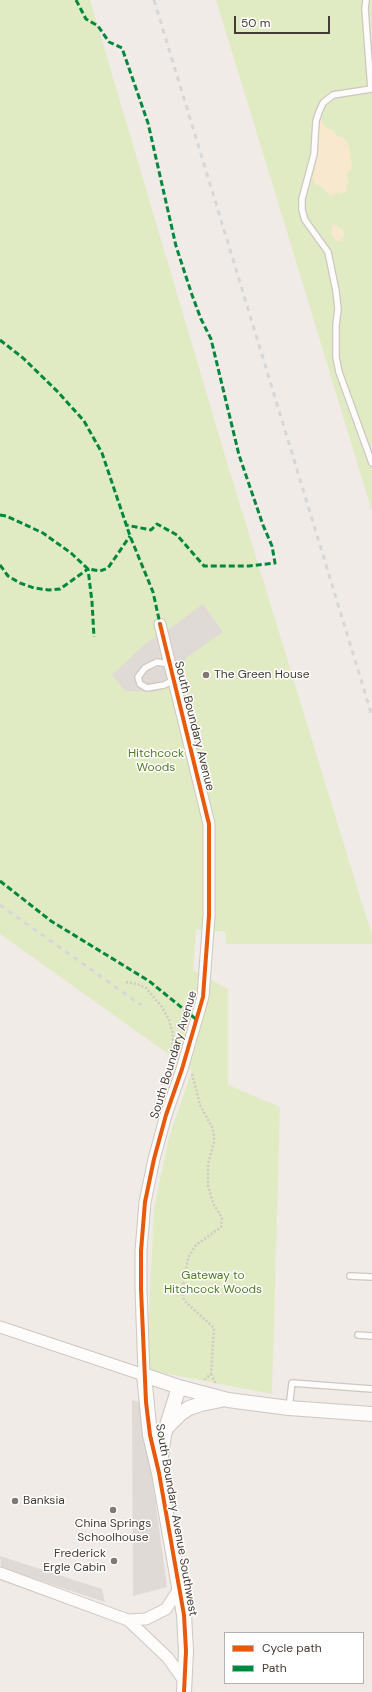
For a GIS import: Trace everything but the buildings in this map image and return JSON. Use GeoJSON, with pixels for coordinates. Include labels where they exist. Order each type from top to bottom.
{"type":"FeatureCollection","features":[{"type":"Feature","properties":{"kind":"street","name":"South Boundary Avenue"},"geometry":{"type":"LineString","coordinates":[[144,1375],[141,1266],[145,1202],[166,1115],[182,1069],[203,997],[209,916],[209,824],[160,624]]}},
{"type":"Feature","properties":{"kind":"street"},"geometry":{"type":"LineString","coordinates":[[0,1327],[179,1387],[228,1400],[289,1408],[372,1414]]}},
{"type":"Feature","properties":{"kind":"street","name":"South Boundary Avenue Southwest"},"geometry":{"type":"LineString","coordinates":[[144,1375],[150,1435],[184,1622],[185,1687]]}},
{"type":"Feature","properties":{"kind":"street"},"geometry":{"type":"LineString","coordinates":[[158,1473],[161,1450],[179,1387]]}},
{"type":"Feature","properties":{"kind":"street"},"geometry":{"type":"LineString","coordinates":[[167,1426],[189,1408],[201,1404],[228,1400]]}},
{"type":"Feature","properties":{"kind":"street"},"geometry":{"type":"LineString","coordinates":[[0,1573],[128,1620],[146,1619],[166,1609],[179,1589]]}},
{"type":"Feature","properties":{"kind":"street"},"geometry":{"type":"LineString","coordinates":[[128,1620],[168,1658],[185,1687]]}},
{"type":"Feature","properties":{"kind":"lane"},"geometry":{"type":"LineString","coordinates":[[366,0],[364,9],[372,90],[333,95],[323,103],[316,121],[314,154],[302,199],[302,210],[305,220],[328,252],[338,309],[336,357],[339,372],[372,463]]}},
{"type":"Feature","properties":{"kind":"lane"},"geometry":{"type":"LineString","coordinates":[[169,664],[156,662],[145,668],[138,677],[140,684],[147,688],[164,685],[174,680]]}},
{"type":"Feature","properties":{"kind":"lane"},"geometry":{"type":"LineString","coordinates":[[350,1276],[372,1277]]}},
{"type":"Feature","properties":{"kind":"lane"},"geometry":{"type":"LineString","coordinates":[[358,1336],[372,1336]]}},
{"type":"Feature","properties":{"kind":"lane"},"geometry":{"type":"LineString","coordinates":[[289,1408],[292,1383],[372,1389]]}},
{"type":"Feature","properties":{"kind":"path"},"geometry":{"type":"LineString","coordinates":[[126,982],[146,988],[162,1007],[169,1020],[173,1034],[172,1061]]}},
{"type":"Feature","properties":{"kind":"path"},"geometry":{"type":"LineString","coordinates":[[188,1071],[192,1074],[200,1105],[212,1127],[214,1135],[214,1142],[208,1164],[208,1185],[209,1194],[222,1218],[222,1223],[221,1227],[196,1245],[192,1251],[188,1258],[182,1292],[184,1300],[214,1328],[211,1374],[217,1386]]}},
{"type":"Feature","properties":{"kind":"path"},"geometry":{"type":"LineString","coordinates":[[200,1383],[211,1374]]}},
{"type":"Feature","properties":{"kind":"green space","name":"Hitchcock Woods"},"geometry":{"type":"Polygon","coordinates":[[[0,0],[90,0],[226,459],[372,936],[372,944],[226,944],[225,932],[196,929],[193,970],[228,989],[228,1085],[280,1107],[272,1394],[148,1370],[154,1208],[169,1137],[192,1071],[0,934],[0,0]]]}},
{"type":"Feature","properties":{"kind":"green space"},"geometry":{"type":"Polygon","coordinates":[[[216,0],[372,0],[372,512],[277,199],[216,0]]]}},
{"type":"Feature","properties":{"kind":"sand"},"geometry":{"type":"Polygon","coordinates":[[[321,115],[322,123],[327,129],[333,130],[336,135],[345,139],[349,146],[352,168],[346,174],[349,181],[346,188],[347,191],[340,194],[336,193],[329,195],[322,187],[316,184],[312,178],[315,171],[315,169],[313,169],[317,154],[318,123],[321,115]]]}},
{"type":"Feature","properties":{"kind":"sand"},"geometry":{"type":"Polygon","coordinates":[[[333,224],[343,229],[344,236],[341,241],[337,241],[333,237],[331,232],[333,224]]]}},
{"type":"Feature","properties":{"kind":"shaded area"},"geometry":{"type":"Polygon","coordinates":[[[203,604],[223,632],[186,658],[179,680],[155,692],[125,691],[112,675],[146,643],[172,627],[203,604]]]}},
{"type":"Feature","properties":{"kind":"shaded area"},"geometry":{"type":"Polygon","coordinates":[[[132,1400],[142,1403],[167,1587],[133,1596],[132,1400]]]}},
{"type":"Feature","properties":{"kind":"shaded area"},"geometry":{"type":"Polygon","coordinates":[[[0,1556],[102,1589],[105,1602],[1,1568],[0,1556]]]}},
{"type":"Feature","properties":{"kind":"railway"},"geometry":{"type":"LineString","coordinates":[[154,0],[372,716]]}},
{"type":"Feature","properties":{"kind":"railway"},"geometry":{"type":"LineString","coordinates":[[0,905],[141,1005]]}},
{"type":"Feature","properties":{"kind":"marked path"},"geometry":{"type":"LineString","coordinates":[[76,0],[86,19],[98,26],[109,42],[122,48],[148,123],[176,246],[201,319],[211,339],[239,455],[263,525],[272,546],[275,563],[249,566],[204,566],[177,535],[157,524],[151,530],[126,525]]}},
{"type":"Feature","properties":{"kind":"marked path"},"geometry":{"type":"LineString","coordinates":[[0,340],[23,358],[58,392],[84,421],[102,453],[130,536],[153,592],[160,624]]}},
{"type":"Feature","properties":{"kind":"marked path"},"geometry":{"type":"LineString","coordinates":[[0,515],[6,516],[43,533],[71,553],[88,569],[100,571],[108,568],[130,536]]}},
{"type":"Feature","properties":{"kind":"marked path"},"geometry":{"type":"LineString","coordinates":[[0,565],[8,576],[20,583],[34,588],[49,590],[60,589],[88,569],[94,637]]}},
{"type":"Feature","properties":{"kind":"marked path"},"geometry":{"type":"LineString","coordinates":[[0,881],[51,921],[149,981],[197,1020]]}},
{"type":"Feature","properties":{"kind":"cycle path"},"geometry":{"type":"LineString","coordinates":[[160,624],[209,824],[209,916],[203,997],[182,1069],[166,1115],[154,1159],[145,1202],[141,1251],[141,1289],[146,1402],[150,1435],[159,1473],[184,1615],[186,1651],[184,1692]]}},
{"type":"Feature","properties":{"kind":"place","name":"The Green House"},"geometry":{"type":"Point","coordinates":[206,675]}},
{"type":"Feature","properties":{"kind":"place","name":"Banksia"},"geometry":{"type":"Point","coordinates":[15,1501]}},
{"type":"Feature","properties":{"kind":"place","name":"China Springs Schoolhouse"},"geometry":{"type":"Point","coordinates":[113,1510]}},
{"type":"Feature","properties":{"kind":"place","name":"Frederick Ergle Cabin"},"geometry":{"type":"Point","coordinates":[114,1561]}},
{"type":"Feature","properties":{"kind":"park label","name":"Gateway to Hitchcock Woods"},"geometry":{"type":"Point","coordinates":[213,1283]}}]}
